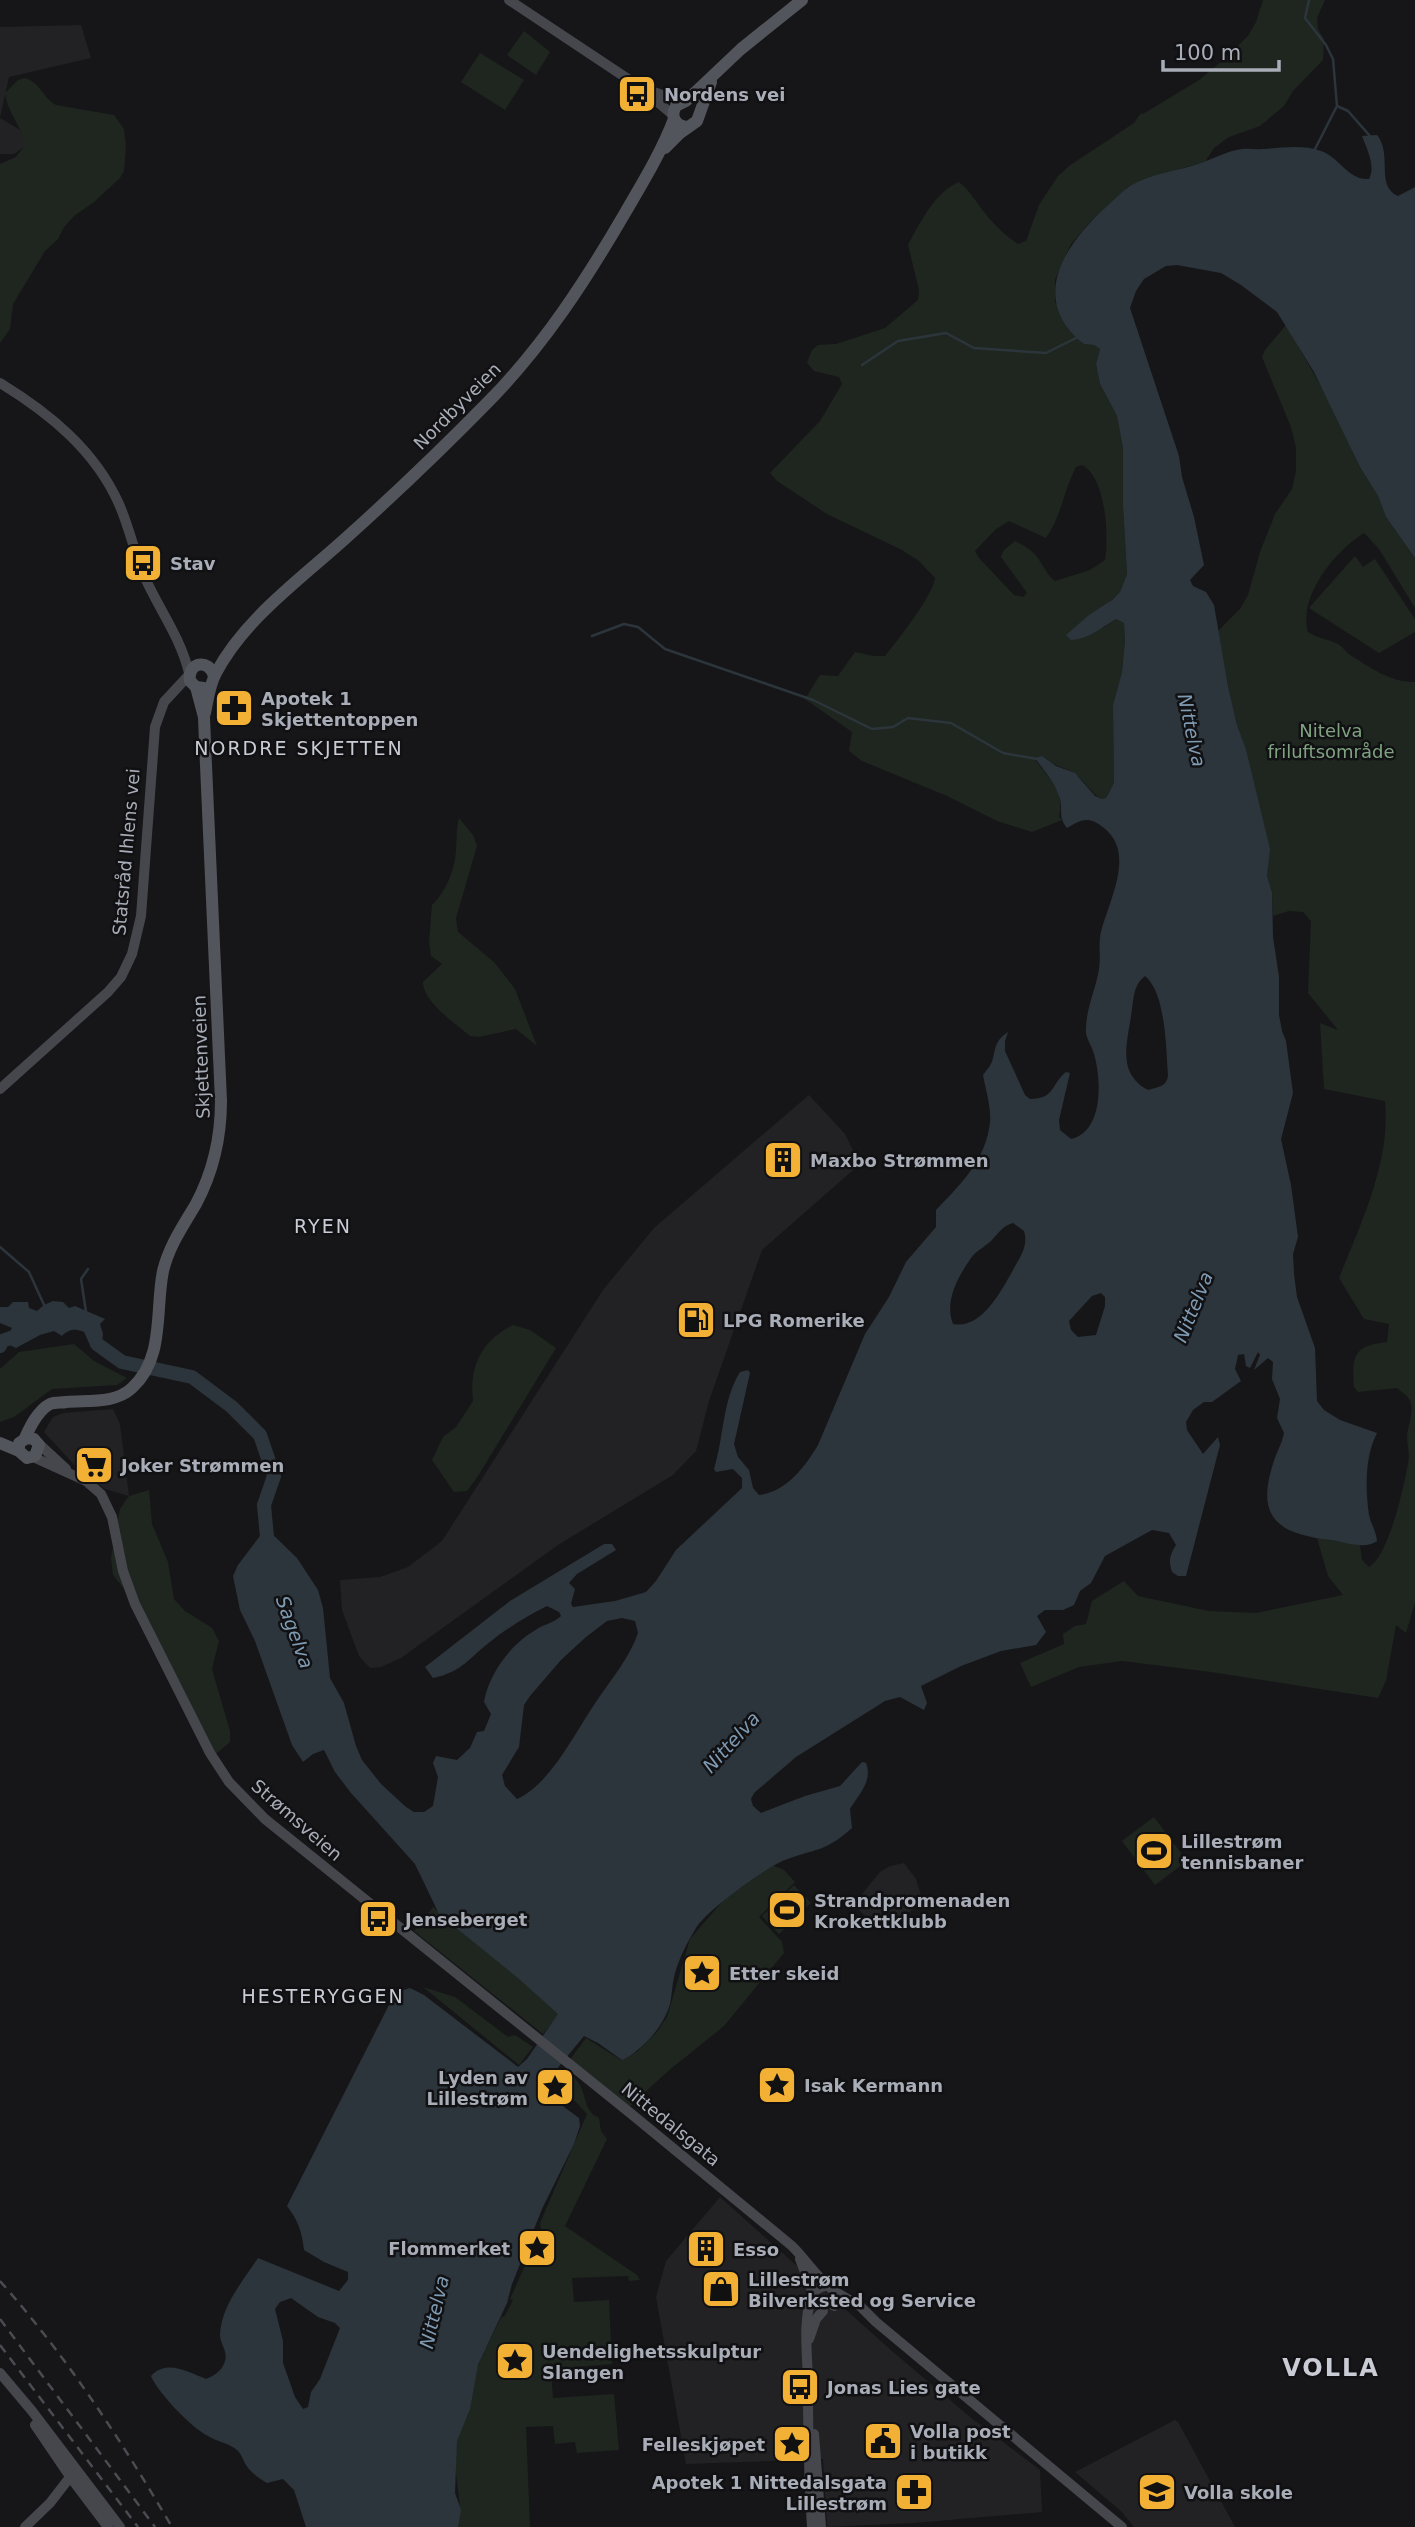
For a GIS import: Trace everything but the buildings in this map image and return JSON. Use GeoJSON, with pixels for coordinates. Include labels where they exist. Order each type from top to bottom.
{"type":"FeatureCollection","features":[{"type":"Feature","properties":{"kind":"main road"},"geometry":{"type":"LineString","coordinates":[[509,0],[640,87],[678,124],[687,127]]}},
{"type":"Feature","properties":{"kind":"main road","name":"Nordbyveien"},"geometry":{"type":"LineString","coordinates":[[195,675],[234,645],[284,592],[402,485],[510,378],[581,286],[660,154],[674,109],[712,79],[741,49],[802,0]]}},
{"type":"Feature","properties":{"kind":"main road","name":"Nordbyveien"},"geometry":{"type":"LineString","coordinates":[[660,154],[696,121],[712,79]]}},
{"type":"Feature","properties":{"kind":"main road"},"geometry":{"type":"LineString","coordinates":[[640,87],[695,105],[699,111]]}},
{"type":"Feature","properties":{"kind":"main road"},"geometry":{"type":"LineString","coordinates":[[0,383],[61,427],[100,472],[119,505],[149,585],[195,675],[205,688],[212,681],[212,670],[195,675]]}},
{"type":"Feature","properties":{"kind":"main road","name":"Nordbyveien"},"geometry":{"type":"LineString","coordinates":[[212,681],[234,645]]}},
{"type":"Feature","properties":{"kind":"main road","name":"Statsråd Ihlens vei"},"geometry":{"type":"LineString","coordinates":[[0,1089],[108,992],[121,977],[132,954],[141,916],[155,727],[162,707],[172,692],[195,675]]}},
{"type":"Feature","properties":{"kind":"main road","name":"Skjettenveien"},"geometry":{"type":"LineString","coordinates":[[33,1457],[38,1451],[28,1443],[62,1403],[118,1396],[130,1390],[144,1373],[155,1349],[165,1265],[173,1244],[205,1185],[220,1128],[204,717],[195,675]]}},
{"type":"Feature","properties":{"kind":"main road","name":"Skjettenveien"},"geometry":{"type":"LineString","coordinates":[[204,717],[212,681]]}},
{"type":"Feature","properties":{"kind":"main road"},"geometry":{"type":"LineString","coordinates":[[0,1436],[28,1443]]}},
{"type":"Feature","properties":{"kind":"main road","name":"Strømsveien"},"geometry":{"type":"LineString","coordinates":[[0,1443],[28,1443],[94,1486],[107,1504],[131,1595],[204,1742],[229,1782],[265,1819],[523,2026]]}},
{"type":"Feature","properties":{"kind":"main road","name":"Strømsveien"},"geometry":{"type":"LineString","coordinates":[[33,1457],[71,1473]]}},
{"type":"Feature","properties":{"kind":"main road","name":"Nittedalsgata"},"geometry":{"type":"LineString","coordinates":[[523,2026],[795,2250],[829,2289],[860,2306],[873,2320],[1122,2527]]}},
{"type":"Feature","properties":{"kind":"main road","name":"Nittedalsgata"},"geometry":{"type":"LineString","coordinates":[[795,2250],[813,2296]]}},
{"type":"Feature","properties":{"kind":"main road"},"geometry":{"type":"LineString","coordinates":[[807,2347],[811,2331],[823,2311],[834,2306],[837,2299],[829,2289],[818,2288],[813,2296],[805,2330],[812,2527]]}},
{"type":"Feature","properties":{"kind":"main road"},"geometry":{"type":"LineString","coordinates":[[813,2296],[814,2306],[823,2311]]}},
{"type":"Feature","properties":{"kind":"main road","name":"Nittedalsgata"},"geometry":{"type":"LineString","coordinates":[[834,2306],[849,2308],[873,2320]]}},
{"type":"Feature","properties":{"kind":"main road"},"geometry":{"type":"LineString","coordinates":[[0,2373],[108,2527]]}},
{"type":"Feature","properties":{"kind":"main road"},"geometry":{"type":"LineString","coordinates":[[808,2386],[812,2405],[821,2527]]}},
{"type":"Feature","properties":{"kind":"main road"},"geometry":{"type":"LineString","coordinates":[[25,2527],[76,2480]]}},
{"type":"Feature","properties":{"kind":"main road"},"geometry":{"type":"LineString","coordinates":[[76,2480],[120,2527]]}},
{"type":"Feature","properties":{"kind":"shaded area"},"geometry":{"type":"Polygon","coordinates":[[[81,25],[91,58],[9,77],[0,118],[0,27],[81,25]]]}},
{"type":"Feature","properties":{"kind":"shaded area"},"geometry":{"type":"Polygon","coordinates":[[[0,118],[20,130],[28,144],[14,154],[0,154],[0,118]]]}},
{"type":"Feature","properties":{"kind":"shaded area"},"geometry":{"type":"Polygon","coordinates":[[[809,1095],[845,1134],[860,1164],[762,1250],[709,1401],[696,1451],[673,1475],[558,1545],[401,1658],[381,1667],[370,1668],[359,1656],[342,1610],[340,1580],[380,1577],[408,1567],[442,1541],[603,1290],[654,1228],[809,1095]]]}},
{"type":"Feature","properties":{"kind":"shaded area"},"geometry":{"type":"Polygon","coordinates":[[[113,1409],[120,1424],[129,1496],[105,1489],[79,1470],[44,1432],[53,1417],[63,1413],[113,1409]]]}},
{"type":"Feature","properties":{"kind":"shaded area"},"geometry":{"type":"Polygon","coordinates":[[[904,1863],[916,1879],[923,1902],[883,1931],[853,1905],[880,1872],[890,1866],[904,1863]]]}},
{"type":"Feature","properties":{"kind":"shaded area"},"geometry":{"type":"Polygon","coordinates":[[[720,2197],[892,2351],[970,2417],[1040,2470],[1042,2512],[827,2527],[823,2459],[686,2464],[656,2297],[666,2261],[720,2197]]]}},
{"type":"Feature","properties":{"kind":"shaded area","name":"Volla skole"},"geometry":{"type":"Polygon","coordinates":[[[1175,2420],[1235,2527],[1134,2527],[1121,2511],[1075,2472],[1175,2420]]]}},
{"type":"Feature","properties":{"kind":"green space"},"geometry":{"type":"Polygon","coordinates":[[[1263,0],[1325,0],[1317,18],[1318,29],[1324,39],[1323,60],[1293,91],[1284,106],[1260,126],[1229,137],[1214,148],[1205,162],[1150,177],[1128,187],[1090,222],[1071,244],[1055,280],[1055,302],[1084,344],[1100,349],[1096,364],[1100,384],[1117,416],[1123,448],[1127,574],[1120,592],[1107,604],[1103,628],[1116,619],[1124,623],[1125,641],[1122,672],[1113,705],[1114,783],[1106,798],[1102,799],[1072,772],[1045,758],[1035,759],[1058,792],[1059,817],[1062,820],[1032,832],[997,821],[947,796],[862,761],[849,751],[852,732],[805,699],[820,675],[838,676],[855,652],[885,656],[922,606],[935,578],[919,561],[902,550],[827,514],[777,481],[770,473],[820,421],[842,384],[839,377],[814,371],[807,363],[812,350],[818,345],[836,344],[885,328],[918,300],[919,290],[908,245],[929,209],[943,193],[959,182],[1005,234],[1018,244],[1026,241],[1039,205],[1058,176],[1134,123],[1141,113],[1199,80],[1248,36],[1263,0]],[[1082,465],[1076,467],[1056,521],[1046,538],[1009,521],[996,529],[975,551],[1014,595],[1023,597],[1027,593],[1001,557],[1004,550],[1015,541],[1039,559],[1055,581],[1090,570],[1105,560],[1104,508],[1101,494],[1090,472],[1082,465]]]}},
{"type":"Feature","properties":{"kind":"green space"},"geometry":{"type":"Polygon","coordinates":[[[524,31],[550,52],[536,75],[507,55],[524,31]]]}},
{"type":"Feature","properties":{"kind":"green space"},"geometry":{"type":"Polygon","coordinates":[[[480,53],[524,80],[505,110],[461,82],[480,53]]]}},
{"type":"Feature","properties":{"kind":"green space"},"geometry":{"type":"Polygon","coordinates":[[[25,78],[34,83],[56,105],[114,115],[124,129],[124,171],[94,202],[74,216],[58,239],[45,251],[13,304],[10,329],[0,343],[0,164],[16,157],[25,145],[5,93],[18,80],[25,78]]]}},
{"type":"Feature","properties":{"kind":"green space","name":"Nitelva friluftsområde"},"geometry":{"type":"Polygon","coordinates":[[[1286,325],[1327,397],[1386,517],[1415,558],[1415,608],[1379,549],[1364,533],[1342,551],[1321,576],[1308,604],[1306,618],[1308,632],[1338,644],[1350,655],[1381,673],[1398,680],[1415,682],[1415,1603],[1406,1633],[1396,1625],[1386,1681],[1378,1698],[1122,1661],[1079,1667],[1031,1687],[1020,1663],[1064,1644],[1063,1634],[1075,1626],[1086,1624],[1092,1601],[1124,1581],[1138,1596],[1209,1611],[1256,1613],[1343,1595],[1328,1576],[1317,1538],[1360,1545],[1362,1560],[1369,1567],[1383,1549],[1389,1535],[1406,1474],[1411,1412],[1409,1399],[1397,1388],[1358,1392],[1354,1387],[1357,1354],[1367,1346],[1387,1342],[1389,1324],[1364,1319],[1339,1278],[1365,1214],[1379,1169],[1386,1124],[1385,1101],[1324,1089],[1320,1023],[1338,1030],[1308,993],[1311,921],[1303,912],[1289,911],[1273,916],[1272,891],[1267,876],[1269,849],[1246,749],[1237,725],[1218,631],[1240,609],[1248,595],[1260,552],[1275,514],[1292,489],[1296,471],[1296,448],[1291,427],[1262,357],[1286,325]]]}},
{"type":"Feature","properties":{"kind":"green space"},"geometry":{"type":"Polygon","coordinates":[[[1355,556],[1363,567],[1375,559],[1415,619],[1415,632],[1379,653],[1309,608],[1355,556]]]}},
{"type":"Feature","properties":{"kind":"green space"},"geometry":{"type":"Polygon","coordinates":[[[459,818],[473,835],[477,846],[456,918],[458,932],[495,963],[515,989],[537,1046],[516,1029],[479,1037],[470,1036],[441,1012],[424,989],[423,982],[442,964],[431,956],[429,942],[432,905],[442,894],[452,872],[459,818]]]}},
{"type":"Feature","properties":{"kind":"green space"},"geometry":{"type":"Polygon","coordinates":[[[513,1325],[530,1330],[556,1348],[478,1476],[467,1491],[454,1492],[432,1460],[443,1437],[456,1427],[473,1401],[475,1366],[485,1347],[513,1325]]]}},
{"type":"Feature","properties":{"kind":"green space"},"geometry":{"type":"Polygon","coordinates":[[[74,1344],[94,1361],[127,1378],[117,1385],[52,1389],[14,1417],[0,1422],[0,1369],[19,1352],[74,1344]]]}},
{"type":"Feature","properties":{"kind":"green space"},"geometry":{"type":"Polygon","coordinates":[[[149,1490],[152,1524],[168,1562],[174,1599],[185,1611],[212,1628],[219,1641],[212,1669],[230,1731],[230,1742],[211,1758],[125,1590],[113,1575],[111,1558],[120,1509],[129,1496],[149,1490]]]}},
{"type":"Feature","properties":{"kind":"green space","name":"Lillestrøm tennisbaner"},"geometry":{"type":"Polygon","coordinates":[[[1154,1817],[1187,1861],[1155,1885],[1122,1841],[1154,1817]]]}},
{"type":"Feature","properties":{"kind":"green space"},"geometry":{"type":"Polygon","coordinates":[[[765,1862],[784,1870],[795,1882],[759,1917],[782,1942],[784,1953],[724,2026],[667,2072],[627,2109],[569,2061],[586,2038],[621,2060],[638,2051],[656,2033],[667,2017],[690,1939],[728,1895],[765,1862]]]}},
{"type":"Feature","properties":{"kind":"green space","name":"Strandpromenaden Krokettklubb"},"geometry":{"type":"Polygon","coordinates":[[[794,1885],[811,1903],[779,1934],[762,1916],[794,1885]]]}},
{"type":"Feature","properties":{"kind":"green space"},"geometry":{"type":"Polygon","coordinates":[[[433,1907],[562,2012],[543,2034],[414,1931],[433,1907]]]}},
{"type":"Feature","properties":{"kind":"green space"},"geometry":{"type":"Polygon","coordinates":[[[423,1987],[455,1997],[508,2037],[515,2035],[533,2047],[519,2065],[423,1987]]]}},
{"type":"Feature","properties":{"kind":"green space"},"geometry":{"type":"Polygon","coordinates":[[[563,2070],[578,2082],[590,2111],[599,2118],[601,2131],[607,2139],[565,2226],[637,2275],[640,2280],[629,2281],[628,2276],[572,2278],[574,2302],[609,2300],[612,2364],[551,2369],[553,2398],[614,2394],[619,2450],[577,2453],[575,2442],[555,2444],[553,2426],[526,2427],[530,2527],[456,2527],[459,2504],[456,2445],[463,2406],[485,2351],[513,2300],[510,2299],[541,2230],[540,2223],[587,2114],[553,2084],[563,2070]]]}},
{"type":"Feature","properties":{"kind":"water","name":"Nittelva"},"geometry":{"type":"Polygon","coordinates":[[[1377,135],[1382,143],[1385,178],[1391,191],[1398,196],[1415,187],[1415,558],[1386,517],[1378,496],[1360,467],[1314,372],[1277,312],[1221,273],[1177,265],[1166,266],[1144,279],[1130,308],[1179,456],[1204,565],[1190,580],[1193,586],[1206,592],[1214,605],[1228,686],[1270,849],[1267,876],[1272,892],[1273,937],[1279,977],[1279,1015],[1286,1041],[1293,1093],[1281,1139],[1298,1237],[1293,1254],[1297,1297],[1315,1348],[1317,1401],[1324,1410],[1340,1420],[1377,1433],[1368,1462],[1367,1494],[1369,1515],[1377,1541],[1361,1545],[1312,1537],[1285,1528],[1276,1520],[1270,1511],[1267,1498],[1268,1483],[1284,1433],[1277,1418],[1280,1399],[1272,1379],[1273,1362],[1268,1358],[1254,1370],[1260,1355],[1258,1352],[1250,1368],[1246,1366],[1244,1354],[1238,1355],[1235,1369],[1241,1381],[1212,1402],[1204,1402],[1193,1410],[1186,1422],[1187,1430],[1203,1454],[1218,1437],[1220,1445],[1186,1576],[1178,1576],[1172,1572],[1170,1558],[1176,1545],[1169,1533],[1152,1530],[1105,1556],[1091,1583],[1080,1591],[1074,1605],[1063,1610],[1045,1610],[1037,1616],[1046,1632],[1036,1645],[1001,1651],[961,1666],[921,1686],[927,1703],[924,1710],[900,1697],[885,1701],[796,1757],[754,1793],[751,1799],[753,1806],[761,1813],[840,1786],[862,1762],[866,1763],[868,1770],[864,1787],[850,1809],[852,1828],[827,1846],[785,1860],[764,1871],[702,1920],[678,1964],[667,2012],[658,2029],[645,2044],[622,2060],[584,2036],[542,2087],[579,2118],[580,2126],[542,2209],[507,2303],[478,2365],[470,2409],[457,2441],[455,2493],[461,2510],[458,2527],[306,2527],[294,2490],[283,2479],[267,2483],[255,2475],[235,2448],[201,2432],[185,2418],[151,2376],[164,2368],[177,2368],[206,2379],[220,2370],[226,2357],[220,2335],[224,2314],[258,2258],[339,2291],[348,2280],[348,2272],[304,2250],[299,2227],[287,2206],[390,2003],[400,1991],[410,1988],[424,1995],[518,2067],[527,2059],[558,2014],[439,1914],[415,1864],[351,1793],[335,1772],[324,1750],[303,1762],[292,1745],[255,1641],[240,1610],[233,1576],[238,1565],[266,1528],[297,1558],[318,1590],[323,1608],[330,1678],[344,1703],[362,1760],[381,1784],[406,1807],[414,1812],[424,1812],[433,1806],[438,1777],[433,1763],[436,1756],[457,1760],[470,1748],[477,1732],[484,1731],[491,1714],[484,1702],[496,1670],[510,1651],[527,1635],[561,1616],[547,1606],[505,1631],[451,1672],[433,1678],[425,1667],[510,1601],[604,1544],[612,1544],[616,1550],[577,1574],[569,1583],[575,1589],[571,1604],[573,1607],[615,1601],[646,1592],[676,1550],[742,1488],[742,1478],[733,1469],[716,1472],[714,1469],[726,1407],[740,1372],[748,1370],[750,1373],[734,1444],[738,1457],[749,1470],[753,1488],[759,1495],[778,1489],[794,1477],[807,1462],[818,1445],[865,1334],[889,1297],[906,1262],[936,1227],[936,1210],[968,1174],[981,1153],[989,1129],[990,1116],[983,1075],[992,1062],[1001,1038],[1008,1032],[1005,1051],[1025,1095],[1030,1099],[1048,1094],[1066,1072],[1070,1073],[1059,1120],[1060,1130],[1071,1139],[1090,1126],[1095,1115],[1099,1088],[1096,1062],[1087,1037],[1086,1024],[1099,969],[1101,932],[1118,877],[1118,850],[1113,838],[1104,828],[1090,820],[1067,828],[1062,819],[1057,791],[1035,758],[1042,756],[1056,766],[1075,773],[1095,796],[1102,799],[1106,798],[1114,783],[1113,705],[1122,672],[1124,623],[1116,619],[1084,638],[1071,640],[1066,635],[1120,592],[1127,574],[1123,448],[1117,416],[1100,384],[1096,364],[1100,349],[1084,344],[1067,327],[1058,309],[1055,291],[1058,273],[1077,238],[1091,222],[1124,191],[1138,182],[1237,150],[1292,147],[1321,151],[1350,173],[1362,179],[1369,179],[1371,164],[1362,136],[1377,135]],[[1145,976],[1134,994],[1126,1057],[1132,1075],[1148,1090],[1166,1082],[1167,1051],[1164,1022],[1157,995],[1145,976]],[[1013,1223],[973,1255],[961,1273],[951,1298],[953,1324],[963,1324],[981,1315],[996,1298],[1012,1272],[1023,1252],[1025,1237],[1024,1231],[1013,1223]],[[1101,1293],[1092,1296],[1069,1321],[1071,1330],[1078,1337],[1096,1335],[1105,1297],[1101,1293]],[[622,1618],[607,1621],[561,1660],[524,1705],[519,1747],[502,1775],[505,1786],[517,1799],[541,1782],[551,1770],[625,1660],[638,1633],[635,1621],[622,1618]],[[291,2298],[280,2302],[275,2309],[283,2341],[283,2363],[295,2397],[303,2409],[308,2407],[311,2392],[320,2379],[340,2328],[335,2323],[318,2317],[291,2298]]]}},
{"type":"Feature","properties":{"kind":"water"},"geometry":{"type":"Polygon","coordinates":[[[53,1301],[63,1302],[69,1308],[75,1306],[105,1319],[100,1324],[102,1343],[90,1347],[91,1335],[76,1330],[62,1336],[54,1331],[40,1335],[16,1348],[7,1344],[2,1335],[10,1332],[12,1328],[0,1323],[0,1307],[8,1307],[13,1302],[28,1302],[29,1308],[37,1311],[53,1301]]]}},
{"type":"Feature","properties":{"kind":"waterway"},"geometry":{"type":"LineString","coordinates":[[1309,0],[1305,18],[1326,45],[1333,59],[1337,106],[1315,149]]}},
{"type":"Feature","properties":{"kind":"waterway"},"geometry":{"type":"LineString","coordinates":[[1337,106],[1348,111],[1370,136]]}},
{"type":"Feature","properties":{"kind":"waterway"},"geometry":{"type":"LineString","coordinates":[[862,365],[898,341],[946,333],[974,348],[1046,353],[1078,337]]}},
{"type":"Feature","properties":{"kind":"waterway"},"geometry":{"type":"LineString","coordinates":[[592,636],[624,624],[638,627],[665,649],[813,700],[872,729],[893,727],[908,718],[951,723],[1003,753],[1037,759]]}},
{"type":"Feature","properties":{"kind":"waterway"},"geometry":{"type":"LineString","coordinates":[[0,1247],[29,1272],[45,1307]]}},
{"type":"Feature","properties":{"kind":"waterway"},"geometry":{"type":"LineString","coordinates":[[86,1312],[81,1279],[88,1269]]}},
{"type":"Feature","properties":{"kind":"waterway","name":"Sagelva"},"geometry":{"type":"LineString","coordinates":[[90,1328],[97,1344],[122,1362],[192,1377],[232,1407],[260,1435],[274,1476],[264,1505],[268,1548]]}},
{"type":"Feature","properties":{"kind":"waterway","name":"Sagelva"},"geometry":{"type":"LineString","coordinates":[[0,1346],[2,1341],[22,1334]]}},
{"type":"Feature","properties":{"kind":"railway"},"geometry":{"type":"LineString","coordinates":[[0,2281],[48,2339],[92,2400],[172,2527]]}},
{"type":"Feature","properties":{"kind":"railway"},"geometry":{"type":"LineString","coordinates":[[0,2319],[155,2527]]}},
{"type":"Feature","properties":{"kind":"railway"},"geometry":{"type":"LineString","coordinates":[[0,2345],[138,2527]]}},
{"type":"Feature","properties":{"kind":"place","name":"Nordens vei"},"geometry":{"type":"Point","coordinates":[637,94]}},
{"type":"Feature","properties":{"kind":"place","name":"Stav"},"geometry":{"type":"Point","coordinates":[143,563]}},
{"type":"Feature","properties":{"kind":"place","name":"Apotek 1 Skjettentoppen"},"geometry":{"type":"Point","coordinates":[234,708]}},
{"type":"Feature","properties":{"kind":"place","name":"Maxbo Strømmen"},"geometry":{"type":"Point","coordinates":[783,1160]}},
{"type":"Feature","properties":{"kind":"place","name":"LPG Romerike"},"geometry":{"type":"Point","coordinates":[696,1320]}},
{"type":"Feature","properties":{"kind":"place","name":"Joker Strømmen"},"geometry":{"type":"Point","coordinates":[94,1465]}},
{"type":"Feature","properties":{"kind":"place","name":"Lillestrøm tennisbaner"},"geometry":{"type":"Point","coordinates":[1154,1851]}},
{"type":"Feature","properties":{"kind":"place","name":"Strandpromenaden Krokettklubb"},"geometry":{"type":"Point","coordinates":[787,1910]}},
{"type":"Feature","properties":{"kind":"place","name":"Jenseberget"},"geometry":{"type":"Point","coordinates":[378,1919]}},
{"type":"Feature","properties":{"kind":"place","name":"Etter skeid"},"geometry":{"type":"Point","coordinates":[702,1973]}},
{"type":"Feature","properties":{"kind":"place","name":"Isak Kermann"},"geometry":{"type":"Point","coordinates":[777,2085]}},
{"type":"Feature","properties":{"kind":"place","name":"Lyden av Lillestrøm"},"geometry":{"type":"Point","coordinates":[555,2087]}},
{"type":"Feature","properties":{"kind":"place","name":"Flommerket"},"geometry":{"type":"Point","coordinates":[537,2248]}},
{"type":"Feature","properties":{"kind":"place","name":"Esso"},"geometry":{"type":"Point","coordinates":[706,2249]}},
{"type":"Feature","properties":{"kind":"place","name":"Lillestrøm Bilverksted og Service"},"geometry":{"type":"Point","coordinates":[721,2289]}},
{"type":"Feature","properties":{"kind":"place","name":"Uendelighetsskulptur Slangen"},"geometry":{"type":"Point","coordinates":[515,2361]}},
{"type":"Feature","properties":{"kind":"place","name":"Jonas Lies gate"},"geometry":{"type":"Point","coordinates":[800,2387]}},
{"type":"Feature","properties":{"kind":"place","name":"Volla post i butikk"},"geometry":{"type":"Point","coordinates":[883,2441]}},
{"type":"Feature","properties":{"kind":"place","name":"Felleskjøpet"},"geometry":{"type":"Point","coordinates":[792,2444]}},
{"type":"Feature","properties":{"kind":"place","name":"Apotek 1 Nittedalsgata Lillestrøm"},"geometry":{"type":"Point","coordinates":[914,2492]}},
{"type":"Feature","properties":{"kind":"place","name":"Volla skole"},"geometry":{"type":"Point","coordinates":[1157,2492]}},
{"type":"Feature","properties":{"kind":"district","name":"NORDRE SKJETTEN"},"geometry":{"type":"Point","coordinates":[299,748]}},
{"type":"Feature","properties":{"kind":"district","name":"RYEN"},"geometry":{"type":"Point","coordinates":[323,1226]}},
{"type":"Feature","properties":{"kind":"district","name":"HESTERYGGEN"},"geometry":{"type":"Point","coordinates":[323,1996]}},
{"type":"Feature","properties":{"kind":"district","name":"VOLLA"},"geometry":{"type":"Point","coordinates":[1331,2368]}}]}
